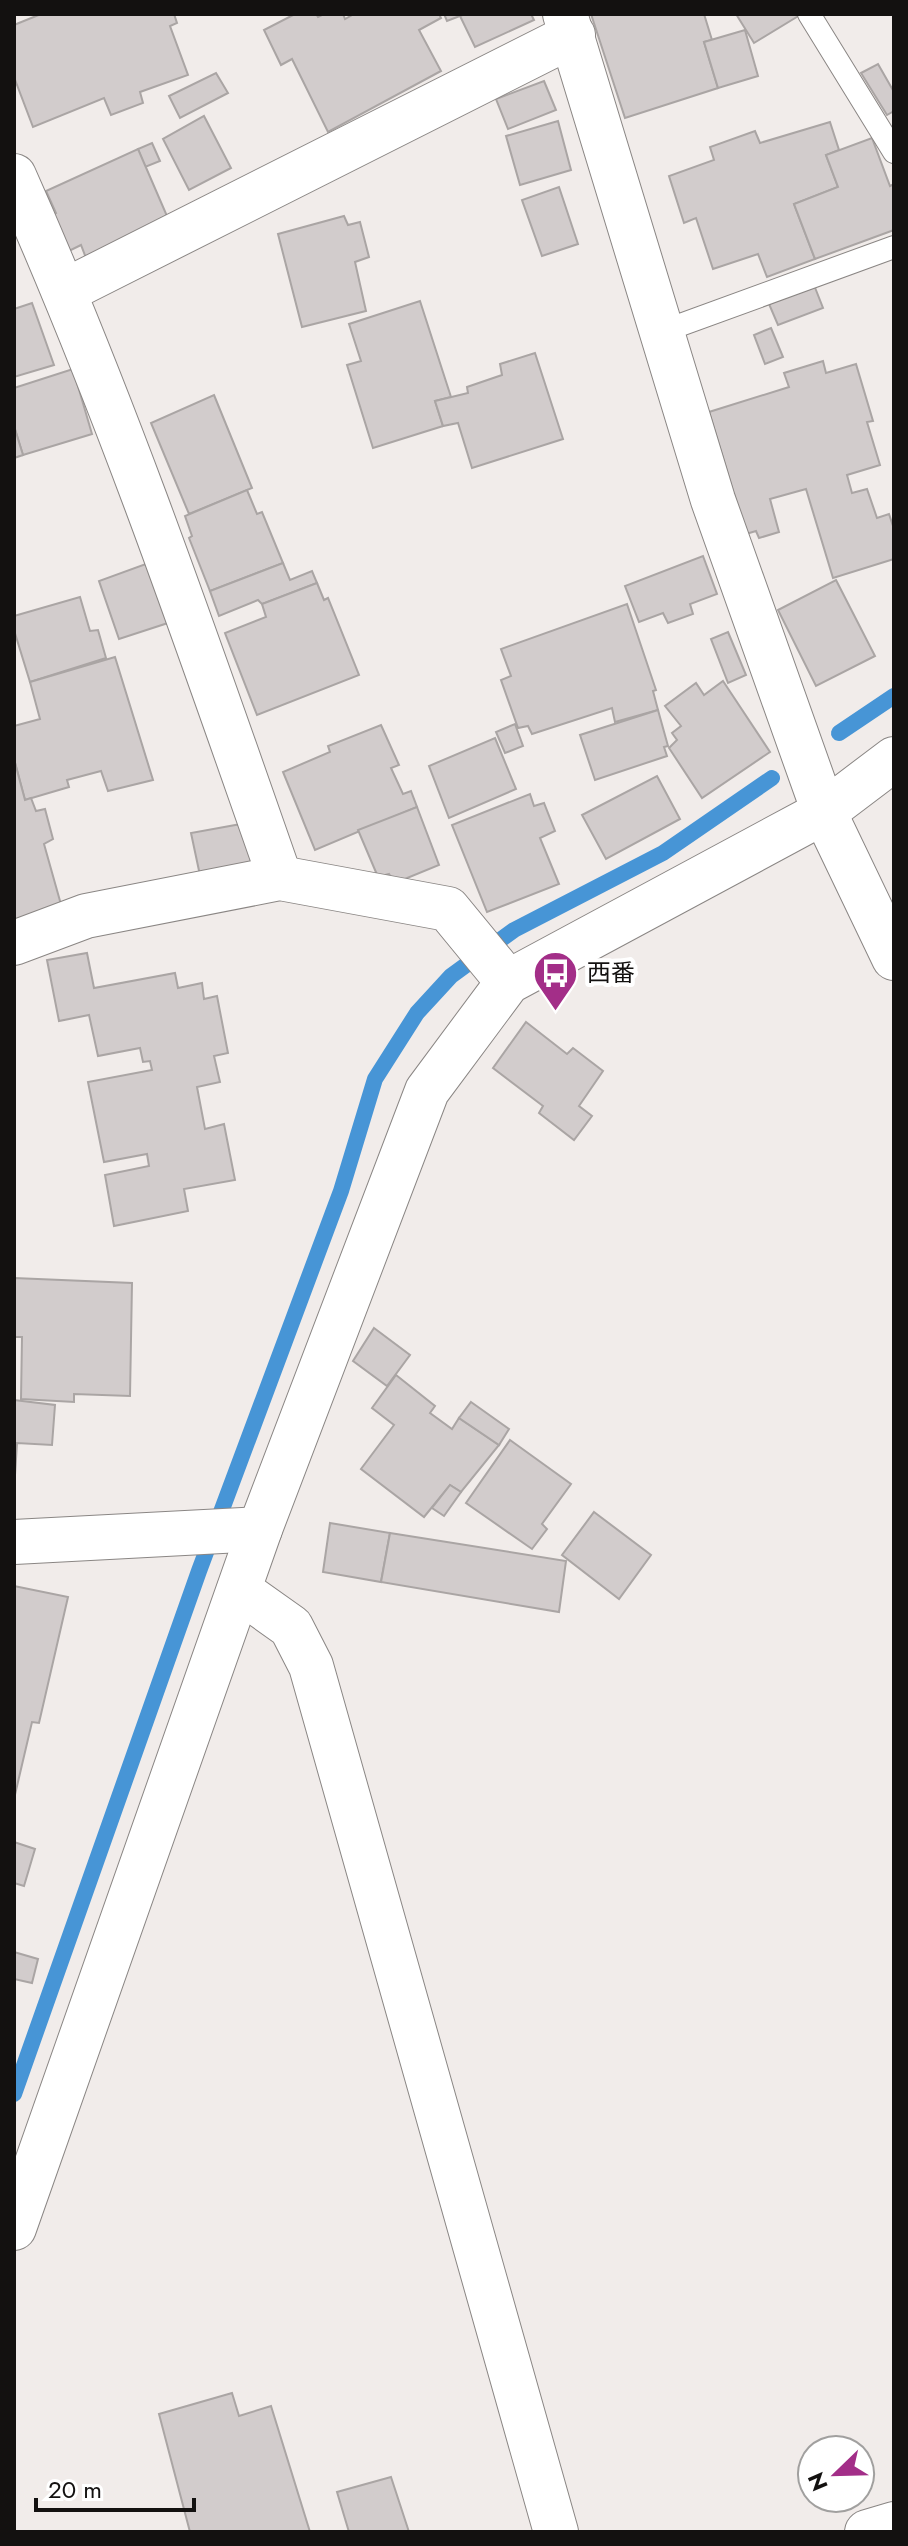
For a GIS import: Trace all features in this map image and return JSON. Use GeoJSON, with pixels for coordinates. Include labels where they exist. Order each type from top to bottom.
{"type":"FeatureCollection","features":[{"type":"Feature","properties":{"kind":"street"},"geometry":{"type":"LineString","coordinates":[[65,291],[569,25],[713,500],[824,812],[894,958]]}},
{"type":"Feature","properties":{"kind":"street"},"geometry":{"type":"LineString","coordinates":[[14,176],[65,291],[145,495],[280,878]]}},
{"type":"Feature","properties":{"kind":"street"},"geometry":{"type":"LineString","coordinates":[[14,2228],[239,1590],[250,1530],[427,1091],[501,973],[824,812],[894,759]]}},
{"type":"Feature","properties":{"kind":"street"},"geometry":{"type":"LineString","coordinates":[[14,943],[86,916],[280,878],[448,909],[501,973]]}},
{"type":"Feature","properties":{"kind":"street"},"geometry":{"type":"LineString","coordinates":[[14,1542],[250,1530]]}},
{"type":"Feature","properties":{"kind":"street"},"geometry":{"type":"LineString","coordinates":[[239,1590],[291,1627],[311,1666],[556,2532]]}},
{"type":"Feature","properties":{"kind":"street"},"geometry":{"type":"LineString","coordinates":[[867,2532],[894,2524]]}},
{"type":"Feature","properties":{"kind":"lane"},"geometry":{"type":"LineString","coordinates":[[809,14],[894,152]]}},
{"type":"Feature","properties":{"kind":"lane"},"geometry":{"type":"LineString","coordinates":[[661,332],[894,247]]}},
{"type":"Feature","properties":{"kind":"building"},"geometry":{"type":"Polygon","coordinates":[[[41,14],[174,14],[177,23],[170,26],[188,75],[140,92],[143,103],[111,115],[104,98],[33,127],[14,77],[14,25],[41,14]]]}},
{"type":"Feature","properties":{"kind":"building"},"geometry":{"type":"Polygon","coordinates":[[[295,14],[316,14],[318,17],[343,14],[345,19],[354,14],[439,14],[441,18],[419,30],[441,71],[328,132],[292,59],[281,65],[264,30],[295,14]]]}},
{"type":"Feature","properties":{"kind":"building"},"geometry":{"type":"Polygon","coordinates":[[[444,14],[465,14],[447,21],[444,14]]]}},
{"type":"Feature","properties":{"kind":"building"},"geometry":{"type":"Polygon","coordinates":[[[531,14],[534,20],[475,47],[460,16],[531,14]]]}},
{"type":"Feature","properties":{"kind":"building"},"geometry":{"type":"Polygon","coordinates":[[[591,14],[704,14],[712,40],[704,42],[718,88],[625,118],[591,14]]]}},
{"type":"Feature","properties":{"kind":"building"},"geometry":{"type":"Polygon","coordinates":[[[736,14],[800,14],[800,15],[754,43],[736,14]]]}},
{"type":"Feature","properties":{"kind":"building"},"geometry":{"type":"Polygon","coordinates":[[[745,30],[758,76],[718,88],[704,42],[745,30]]]}},
{"type":"Feature","properties":{"kind":"building"},"geometry":{"type":"Polygon","coordinates":[[[878,64],[894,92],[894,111],[887,115],[861,73],[878,64]]]}},
{"type":"Feature","properties":{"kind":"building"},"geometry":{"type":"Polygon","coordinates":[[[216,73],[228,93],[180,118],[169,96],[216,73]]]}},
{"type":"Feature","properties":{"kind":"building"},"geometry":{"type":"Polygon","coordinates":[[[544,81],[556,110],[508,129],[496,99],[544,81]]]}},
{"type":"Feature","properties":{"kind":"building"},"geometry":{"type":"Polygon","coordinates":[[[204,116],[231,168],[189,190],[163,139],[204,116]]]}},
{"type":"Feature","properties":{"kind":"building"},"geometry":{"type":"Polygon","coordinates":[[[558,121],[571,170],[520,185],[506,136],[558,121]]]}},
{"type":"Feature","properties":{"kind":"building"},"geometry":{"type":"Polygon","coordinates":[[[830,122],[839,150],[826,155],[838,187],[794,204],[815,259],[767,277],[758,254],[713,269],[696,218],[684,223],[669,176],[714,160],[710,147],[755,131],[760,143],[830,122]]]}},
{"type":"Feature","properties":{"kind":"building"},"geometry":{"type":"Polygon","coordinates":[[[872,138],[890,186],[894,184],[894,230],[815,259],[794,204],[838,187],[826,155],[872,138]]]}},
{"type":"Feature","properties":{"kind":"building"},"geometry":{"type":"Polygon","coordinates":[[[152,143],[160,161],[145,167],[138,149],[152,143]]]}},
{"type":"Feature","properties":{"kind":"building"},"geometry":{"type":"Polygon","coordinates":[[[138,149],[170,223],[86,258],[81,245],[67,252],[51,216],[56,213],[46,191],[138,149]]]}},
{"type":"Feature","properties":{"kind":"building"},"geometry":{"type":"Polygon","coordinates":[[[559,187],[578,244],[542,256],[522,200],[559,187]]]}},
{"type":"Feature","properties":{"kind":"building"},"geometry":{"type":"Polygon","coordinates":[[[344,216],[348,225],[360,222],[369,257],[355,262],[366,311],[302,327],[278,234],[344,216]]]}},
{"type":"Feature","properties":{"kind":"building"},"geometry":{"type":"Polygon","coordinates":[[[814,285],[823,308],[778,325],[769,304],[814,285]]]}},
{"type":"Feature","properties":{"kind":"building"},"geometry":{"type":"Polygon","coordinates":[[[420,301],[451,397],[435,401],[443,426],[373,448],[347,365],[361,361],[349,324],[420,301]]]}},
{"type":"Feature","properties":{"kind":"building"},"geometry":{"type":"Polygon","coordinates":[[[32,303],[54,365],[14,377],[14,309],[32,303]]]}},
{"type":"Feature","properties":{"kind":"building"},"geometry":{"type":"Polygon","coordinates":[[[771,328],[783,357],[765,364],[754,335],[771,328]]]}},
{"type":"Feature","properties":{"kind":"building"},"geometry":{"type":"Polygon","coordinates":[[[535,353],[563,439],[472,468],[458,423],[443,426],[435,401],[468,393],[467,387],[502,375],[500,364],[535,353]]]}},
{"type":"Feature","properties":{"kind":"building"},"geometry":{"type":"Polygon","coordinates":[[[823,361],[826,373],[856,364],[873,421],[867,422],[880,465],[847,475],[852,493],[867,489],[877,518],[889,514],[894,529],[894,559],[833,578],[806,489],[770,499],[779,532],[759,538],[756,531],[746,534],[709,412],[789,387],[784,373],[823,361]]]}},
{"type":"Feature","properties":{"kind":"building"},"geometry":{"type":"Polygon","coordinates":[[[73,369],[92,434],[23,455],[14,426],[14,388],[73,369]]]}},
{"type":"Feature","properties":{"kind":"building"},"geometry":{"type":"Polygon","coordinates":[[[214,395],[252,488],[189,514],[151,423],[214,395]]]}},
{"type":"Feature","properties":{"kind":"building"},"geometry":{"type":"Polygon","coordinates":[[[14,426],[23,455],[14,458],[14,426]]]}},
{"type":"Feature","properties":{"kind":"building"},"geometry":{"type":"Polygon","coordinates":[[[247,490],[257,514],[262,512],[283,563],[210,591],[189,538],[192,536],[185,516],[247,490]]]}},
{"type":"Feature","properties":{"kind":"building"},"geometry":{"type":"Polygon","coordinates":[[[703,556],[717,594],[690,604],[693,614],[668,623],[663,613],[639,622],[625,586],[703,556]]]}},
{"type":"Feature","properties":{"kind":"building"},"geometry":{"type":"Polygon","coordinates":[[[154,561],[174,621],[119,639],[99,581],[154,561]]]}},
{"type":"Feature","properties":{"kind":"building"},"geometry":{"type":"Polygon","coordinates":[[[283,563],[290,580],[312,571],[317,583],[262,604],[258,600],[219,616],[210,591],[283,563]]]}},
{"type":"Feature","properties":{"kind":"building"},"geometry":{"type":"Polygon","coordinates":[[[836,580],[875,656],[816,686],[778,610],[836,580]]]}},
{"type":"Feature","properties":{"kind":"building"},"geometry":{"type":"Polygon","coordinates":[[[317,583],[324,600],[328,598],[359,675],[257,715],[225,633],[266,617],[262,604],[317,583]]]}},
{"type":"Feature","properties":{"kind":"building"},"geometry":{"type":"Polygon","coordinates":[[[80,597],[90,631],[98,630],[106,658],[30,682],[14,630],[14,616],[80,597]]]}},
{"type":"Feature","properties":{"kind":"building"},"geometry":{"type":"Polygon","coordinates":[[[627,604],[656,690],[653,691],[658,710],[615,722],[612,708],[532,734],[528,726],[518,728],[501,680],[511,676],[501,649],[627,604]]]}},
{"type":"Feature","properties":{"kind":"building"},"geometry":{"type":"Polygon","coordinates":[[[728,632],[746,675],[728,683],[711,639],[728,632]]]}},
{"type":"Feature","properties":{"kind":"building"},"geometry":{"type":"Polygon","coordinates":[[[115,657],[153,780],[108,791],[101,771],[67,780],[69,787],[25,800],[14,759],[14,726],[40,719],[30,682],[115,657]]]}},
{"type":"Feature","properties":{"kind":"building"},"geometry":{"type":"Polygon","coordinates":[[[723,681],[770,752],[702,798],[669,748],[677,740],[672,733],[681,726],[665,706],[696,683],[704,695],[723,681]]]}},
{"type":"Feature","properties":{"kind":"building"},"geometry":{"type":"Polygon","coordinates":[[[658,710],[668,746],[664,747],[667,756],[595,780],[580,735],[658,710]]]}},
{"type":"Feature","properties":{"kind":"building"},"geometry":{"type":"Polygon","coordinates":[[[515,724],[523,746],[505,753],[496,732],[515,724]]]}},
{"type":"Feature","properties":{"kind":"building"},"geometry":{"type":"Polygon","coordinates":[[[381,725],[399,765],[391,768],[403,794],[411,791],[417,807],[315,850],[283,772],[330,752],[328,746],[381,725]]]}},
{"type":"Feature","properties":{"kind":"building"},"geometry":{"type":"Polygon","coordinates":[[[495,738],[516,789],[449,818],[429,766],[495,738]]]}},
{"type":"Feature","properties":{"kind":"building"},"geometry":{"type":"Polygon","coordinates":[[[14,759],[25,800],[31,798],[36,811],[45,809],[53,839],[44,844],[62,908],[14,921],[14,759]]]}},
{"type":"Feature","properties":{"kind":"building"},"geometry":{"type":"Polygon","coordinates":[[[657,776],[680,819],[606,859],[582,815],[657,776]]]}},
{"type":"Feature","properties":{"kind":"building"},"geometry":{"type":"Polygon","coordinates":[[[530,794],[534,806],[544,803],[555,831],[540,838],[559,884],[487,912],[452,825],[530,794]]]}},
{"type":"Feature","properties":{"kind":"building"},"geometry":{"type":"Polygon","coordinates":[[[417,807],[439,865],[395,883],[389,874],[378,877],[358,830],[417,807]]]}},
{"type":"Feature","properties":{"kind":"building"},"geometry":{"type":"Polygon","coordinates":[[[252,822],[259,869],[201,880],[191,833],[252,822]]]}},
{"type":"Feature","properties":{"kind":"building"},"geometry":{"type":"Polygon","coordinates":[[[87,953],[94,988],[175,973],[178,988],[202,983],[204,999],[217,996],[228,1053],[214,1056],[220,1082],[197,1087],[205,1129],[224,1124],[235,1180],[184,1189],[188,1211],[114,1226],[105,1175],[149,1166],[147,1154],[104,1162],[88,1082],[152,1070],[150,1061],[143,1062],[140,1048],[98,1056],[89,1015],[59,1021],[47,960],[87,953]]]}},
{"type":"Feature","properties":{"kind":"building"},"geometry":{"type":"Polygon","coordinates":[[[526,1022],[567,1054],[573,1048],[603,1071],[579,1106],[592,1116],[574,1140],[539,1113],[543,1106],[493,1068],[526,1022]]]}},
{"type":"Feature","properties":{"kind":"building"},"geometry":{"type":"Polygon","coordinates":[[[14,1278],[132,1283],[130,1396],[74,1394],[74,1402],[21,1399],[22,1337],[14,1337],[14,1278]]]}},
{"type":"Feature","properties":{"kind":"building"},"geometry":{"type":"Polygon","coordinates":[[[374,1328],[410,1355],[387,1386],[353,1361],[374,1328]]]}},
{"type":"Feature","properties":{"kind":"building"},"geometry":{"type":"Polygon","coordinates":[[[396,1375],[435,1406],[430,1413],[452,1429],[459,1418],[499,1445],[461,1492],[450,1485],[424,1517],[361,1469],[394,1425],[372,1408],[396,1375]]]}},
{"type":"Feature","properties":{"kind":"building"},"geometry":{"type":"Polygon","coordinates":[[[14,1400],[55,1405],[52,1445],[17,1443],[15,1475],[14,1400]]]}},
{"type":"Feature","properties":{"kind":"building"},"geometry":{"type":"Polygon","coordinates":[[[471,1402],[509,1429],[499,1445],[459,1418],[471,1402]]]}},
{"type":"Feature","properties":{"kind":"building"},"geometry":{"type":"Polygon","coordinates":[[[510,1440],[571,1484],[542,1524],[547,1529],[532,1549],[466,1503],[510,1440]]]}},
{"type":"Feature","properties":{"kind":"building"},"geometry":{"type":"Polygon","coordinates":[[[450,1485],[461,1492],[444,1516],[432,1508],[450,1485]]]}},
{"type":"Feature","properties":{"kind":"building"},"geometry":{"type":"Polygon","coordinates":[[[594,1512],[651,1555],[619,1599],[562,1555],[594,1512]]]}},
{"type":"Feature","properties":{"kind":"building"},"geometry":{"type":"Polygon","coordinates":[[[330,1523],[390,1533],[381,1582],[323,1572],[330,1523]]]}},
{"type":"Feature","properties":{"kind":"building"},"geometry":{"type":"Polygon","coordinates":[[[390,1533],[566,1561],[559,1612],[381,1582],[390,1533]]]}},
{"type":"Feature","properties":{"kind":"building"},"geometry":{"type":"Polygon","coordinates":[[[14,1586],[68,1597],[39,1723],[32,1722],[14,1799],[14,1586]]]}},
{"type":"Feature","properties":{"kind":"building"},"geometry":{"type":"Polygon","coordinates":[[[14,1842],[35,1849],[24,1886],[14,1883],[14,1842]]]}},
{"type":"Feature","properties":{"kind":"building"},"geometry":{"type":"Polygon","coordinates":[[[14,1952],[38,1959],[32,1983],[14,1979],[14,1952]]]}},
{"type":"Feature","properties":{"kind":"building"},"geometry":{"type":"Polygon","coordinates":[[[232,2393],[239,2416],[271,2406],[310,2532],[190,2532],[159,2414],[232,2393]]]}},
{"type":"Feature","properties":{"kind":"building"},"geometry":{"type":"Polygon","coordinates":[[[391,2477],[409,2532],[349,2532],[337,2492],[391,2477]]]}},
{"type":"Feature","properties":{"kind":"waterway"},"geometry":{"type":"LineString","coordinates":[[839,733],[894,696]]}},
{"type":"Feature","properties":{"kind":"waterway"},"geometry":{"type":"LineString","coordinates":[[14,2094],[199,1571],[341,1191],[375,1079],[417,1013],[451,976],[514,930],[663,853],[772,778]]}},
{"type":"Feature","properties":{"kind":"place","name":"西番"},"geometry":{"type":"Point","coordinates":[556,1012]}}]}
